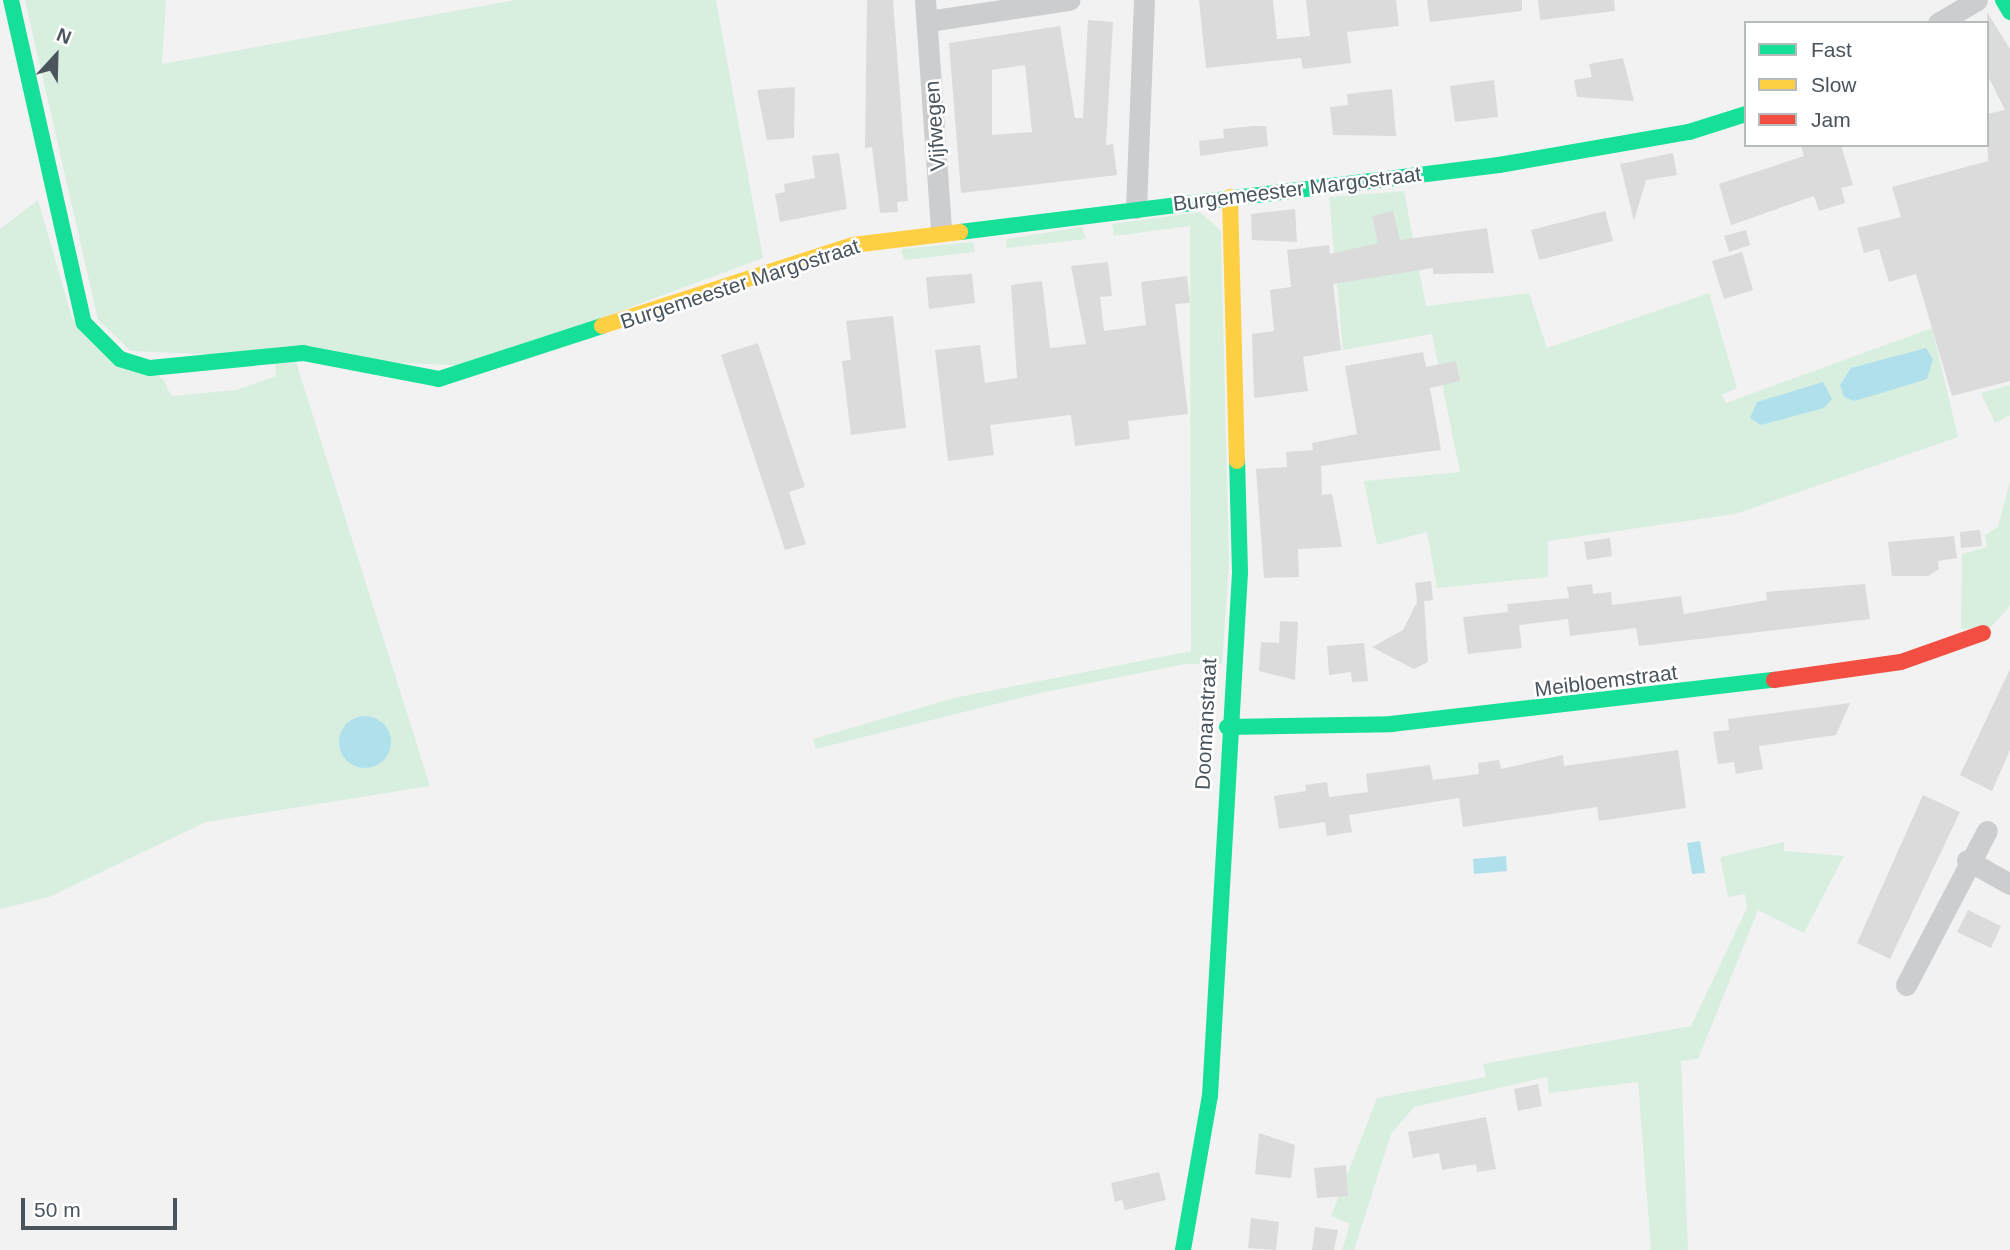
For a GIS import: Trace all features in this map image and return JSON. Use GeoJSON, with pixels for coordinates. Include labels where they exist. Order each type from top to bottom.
{"type":"FeatureCollection","features":[{"type":"Feature","properties":{"kind":"street","name":"Burgemeester Margostraat"},"geometry":{"type":"LineString","coordinates":[[11,0],[84,323],[120,359],[150,368],[303,353],[439,379],[853,245],[941,230],[1551,157],[1744,114]]}},
{"type":"Feature","properties":{"kind":"street","name":"Vijfwegen"},"geometry":{"type":"LineString","coordinates":[[925,0],[941,230]]}},
{"type":"Feature","properties":{"kind":"street"},"geometry":{"type":"LineString","coordinates":[[928,21],[1069,0]]}},
{"type":"Feature","properties":{"kind":"street"},"geometry":{"type":"LineString","coordinates":[[1136,208],[1144,0]]}},
{"type":"Feature","properties":{"kind":"street"},"geometry":{"type":"LineString","coordinates":[[1941,21],[1977,0]]}},
{"type":"Feature","properties":{"kind":"street"},"geometry":{"type":"LineString","coordinates":[[2003,0],[2010,12]]}},
{"type":"Feature","properties":{"kind":"street","name":"Doomanstraat"},"geometry":{"type":"LineString","coordinates":[[1182,1250],[1197,1198],[1210,1096],[1227,727],[1240,572],[1230,197]]}},
{"type":"Feature","properties":{"kind":"street","name":"Meibloemstraat"},"geometry":{"type":"LineString","coordinates":[[1227,727],[1391,724],[1616,702],[1901,662],[1983,633]]}},
{"type":"Feature","properties":{"kind":"street"},"geometry":{"type":"LineString","coordinates":[[1906,985],[1967,860],[1987,831]]}},
{"type":"Feature","properties":{"kind":"street"},"geometry":{"type":"LineString","coordinates":[[1967,860],[2010,884]]}},
{"type":"Feature","properties":{"kind":"green space"},"geometry":{"type":"Polygon","coordinates":[[[25,0],[166,0],[162,64],[516,0],[716,0],[763,258],[472,366],[131,351],[98,320],[25,0]]]}},
{"type":"Feature","properties":{"kind":"green space"},"geometry":{"type":"Polygon","coordinates":[[[1404,191],[1426,306],[1529,293],[1547,348],[1709,293],[1737,388],[1722,395],[1726,403],[1932,328],[1958,437],[1735,514],[1548,541],[1548,577],[1437,588],[1427,532],[1377,545],[1364,481],[1460,472],[1432,334],[1343,350],[1329,197],[1404,191]]]}},
{"type":"Feature","properties":{"kind":"green space"},"geometry":{"type":"Polygon","coordinates":[[[38,200],[72,318],[164,380],[171,396],[236,390],[276,376],[275,364],[296,362],[430,786],[206,822],[49,897],[0,909],[0,229],[38,200]]]}},
{"type":"Feature","properties":{"kind":"green space"},"geometry":{"type":"Polygon","coordinates":[[[1200,212],[1221,231],[1229,563],[1222,664],[1185,664],[1040,693],[816,749],[813,739],[954,698],[1191,651],[1190,226],[1114,236],[1112,224],[1200,212]]]}},
{"type":"Feature","properties":{"kind":"green space"},"geometry":{"type":"Polygon","coordinates":[[[1082,227],[1086,239],[1007,248],[1006,239],[1082,227]]]}},
{"type":"Feature","properties":{"kind":"green space"},"geometry":{"type":"Polygon","coordinates":[[[973,242],[975,252],[904,260],[901,249],[973,242]]]}},
{"type":"Feature","properties":{"kind":"green space"},"geometry":{"type":"Polygon","coordinates":[[[2010,385],[2010,415],[1995,423],[1981,393],[2010,385]]]}},
{"type":"Feature","properties":{"kind":"green space"},"geometry":{"type":"Polygon","coordinates":[[[2010,481],[2010,606],[1991,627],[1961,629],[1962,554],[1987,547],[1985,535],[1998,527],[2010,481]]]}},
{"type":"Feature","properties":{"kind":"green space"},"geometry":{"type":"Polygon","coordinates":[[[1784,842],[1784,851],[1844,856],[1804,933],[1758,910],[1698,1059],[1681,1061],[1688,1250],[1651,1250],[1638,1082],[1549,1093],[1547,1077],[1414,1107],[1391,1134],[1354,1250],[1342,1250],[1350,1224],[1331,1216],[1377,1098],[1486,1077],[1483,1064],[1691,1026],[1747,908],[1745,894],[1728,897],[1720,857],[1784,842]]]}},
{"type":"Feature","properties":{"kind":"water"},"geometry":{"type":"Polygon","coordinates":[[[1926,348],[1933,359],[1927,379],[1855,401],[1844,397],[1840,385],[1851,368],[1926,348]]]}},
{"type":"Feature","properties":{"kind":"water"},"geometry":{"type":"Polygon","coordinates":[[[1823,382],[1832,399],[1824,408],[1761,425],[1750,418],[1757,402],[1823,382]]]}},
{"type":"Feature","properties":{"kind":"water"},"geometry":{"type":"Polygon","coordinates":[[[365,716],[375,718],[383,724],[389,732],[389,752],[383,760],[375,766],[365,768],[355,766],[347,760],[341,752],[339,742],[341,732],[347,724],[355,718],[365,716]]]}},
{"type":"Feature","properties":{"kind":"water"},"geometry":{"type":"Polygon","coordinates":[[[1700,841],[1705,873],[1692,874],[1687,843],[1700,841]]]}},
{"type":"Feature","properties":{"kind":"water"},"geometry":{"type":"Polygon","coordinates":[[[1506,856],[1507,871],[1474,874],[1473,859],[1506,856]]]}},
{"type":"Feature","properties":{"kind":"building"},"geometry":{"type":"Polygon","coordinates":[[[867,0],[893,0],[908,201],[897,202],[898,212],[880,213],[872,147],[865,148],[867,0]]]}},
{"type":"Feature","properties":{"kind":"building"},"geometry":{"type":"Polygon","coordinates":[[[1199,0],[1273,0],[1277,39],[1310,36],[1306,0],[1396,0],[1399,26],[1347,32],[1351,63],[1303,69],[1301,58],[1206,68],[1199,0]]]}},
{"type":"Feature","properties":{"kind":"building"},"geometry":{"type":"Polygon","coordinates":[[[1427,0],[1522,0],[1522,11],[1430,22],[1427,0]]]}},
{"type":"Feature","properties":{"kind":"building"},"geometry":{"type":"Polygon","coordinates":[[[1538,0],[1614,0],[1615,11],[1540,20],[1538,0]]]}},
{"type":"Feature","properties":{"kind":"building"},"geometry":{"type":"Polygon","coordinates":[[[1987,12],[2010,49],[2010,381],[1952,396],[1916,274],[1889,282],[1879,249],[1864,253],[1857,228],[1901,217],[1892,187],[1988,161],[1989,114],[2005,110],[1989,78],[1987,12]]]}},
{"type":"Feature","properties":{"kind":"building"},"geometry":{"type":"Polygon","coordinates":[[[1088,20],[1113,22],[1106,145],[1113,144],[1117,175],[961,193],[949,43],[1060,26],[1075,118],[1083,118],[1088,20]],[[1025,65],[992,70],[992,135],[1032,132],[1025,65]]]}},
{"type":"Feature","properties":{"kind":"building"},"geometry":{"type":"Polygon","coordinates":[[[1623,58],[1634,101],[1577,97],[1574,80],[1592,77],[1589,64],[1623,58]]]}},
{"type":"Feature","properties":{"kind":"building"},"geometry":{"type":"Polygon","coordinates":[[[1494,80],[1498,117],[1455,122],[1450,86],[1494,80]]]}},
{"type":"Feature","properties":{"kind":"building"},"geometry":{"type":"Polygon","coordinates":[[[795,87],[794,138],[767,140],[757,90],[795,87]]]}},
{"type":"Feature","properties":{"kind":"building"},"geometry":{"type":"Polygon","coordinates":[[[1392,89],[1396,136],[1333,135],[1330,107],[1348,105],[1347,94],[1392,89]]]}},
{"type":"Feature","properties":{"kind":"building"},"geometry":{"type":"Polygon","coordinates":[[[1266,126],[1268,146],[1200,156],[1199,141],[1224,138],[1223,129],[1266,126]]]}},
{"type":"Feature","properties":{"kind":"building"},"geometry":{"type":"Polygon","coordinates":[[[1802,147],[1842,147],[1853,185],[1841,188],[1845,203],[1819,211],[1814,196],[1731,225],[1719,184],[1804,156],[1802,147]]]}},
{"type":"Feature","properties":{"kind":"building"},"geometry":{"type":"Polygon","coordinates":[[[839,153],[847,209],[780,222],[775,194],[785,192],[784,184],[815,178],[812,156],[839,153]]]}},
{"type":"Feature","properties":{"kind":"building"},"geometry":{"type":"Polygon","coordinates":[[[1673,153],[1677,175],[1646,180],[1634,221],[1620,164],[1673,153]]]}},
{"type":"Feature","properties":{"kind":"building"},"geometry":{"type":"Polygon","coordinates":[[[1295,209],[1297,242],[1252,240],[1251,214],[1295,209]]]}},
{"type":"Feature","properties":{"kind":"building"},"geometry":{"type":"Polygon","coordinates":[[[1393,211],[1400,240],[1487,228],[1494,273],[1433,274],[1433,268],[1333,284],[1341,350],[1303,357],[1308,391],[1254,398],[1252,334],[1274,331],[1270,290],[1291,287],[1287,250],[1329,245],[1330,254],[1378,243],[1372,216],[1393,211]]]}},
{"type":"Feature","properties":{"kind":"building"},"geometry":{"type":"Polygon","coordinates":[[[1605,211],[1613,241],[1539,260],[1531,230],[1605,211]]]}},
{"type":"Feature","properties":{"kind":"building"},"geometry":{"type":"Polygon","coordinates":[[[1746,230],[1750,245],[1729,252],[1724,236],[1746,230]]]}},
{"type":"Feature","properties":{"kind":"building"},"geometry":{"type":"Polygon","coordinates":[[[1742,252],[1753,290],[1724,299],[1712,261],[1742,252]]]}},
{"type":"Feature","properties":{"kind":"building"},"geometry":{"type":"Polygon","coordinates":[[[1108,262],[1112,296],[1100,297],[1104,331],[1146,325],[1141,282],[1187,276],[1190,303],[1175,304],[1188,414],[1128,421],[1130,439],[1075,446],[1071,415],[990,425],[994,455],[948,461],[935,350],[980,345],[985,383],[1017,378],[1011,285],[1042,281],[1050,348],[1086,344],[1071,266],[1108,262]]]}},
{"type":"Feature","properties":{"kind":"building"},"geometry":{"type":"Polygon","coordinates":[[[972,274],[975,303],[929,309],[926,277],[972,274]]]}},
{"type":"Feature","properties":{"kind":"building"},"geometry":{"type":"Polygon","coordinates":[[[893,316],[906,428],[851,435],[842,361],[851,360],[846,321],[893,316]]]}},
{"type":"Feature","properties":{"kind":"building"},"geometry":{"type":"Polygon","coordinates":[[[758,343],[805,487],[789,492],[806,544],[785,550],[721,355],[758,343]]]}},
{"type":"Feature","properties":{"kind":"building"},"geometry":{"type":"Polygon","coordinates":[[[1423,352],[1426,367],[1456,361],[1460,381],[1430,388],[1441,450],[1321,466],[1322,495],[1332,494],[1342,547],[1298,549],[1299,577],[1264,578],[1256,469],[1287,467],[1286,452],[1313,450],[1312,443],[1357,434],[1345,366],[1423,352]]]}},
{"type":"Feature","properties":{"kind":"building"},"geometry":{"type":"Polygon","coordinates":[[[1980,530],[1982,546],[1961,548],[1960,532],[1980,530]]]}},
{"type":"Feature","properties":{"kind":"building"},"geometry":{"type":"Polygon","coordinates":[[[1954,536],[1957,558],[1938,561],[1939,569],[1928,576],[1892,576],[1888,542],[1954,536]]]}},
{"type":"Feature","properties":{"kind":"building"},"geometry":{"type":"Polygon","coordinates":[[[1610,538],[1612,556],[1587,560],[1584,542],[1610,538]]]}},
{"type":"Feature","properties":{"kind":"building"},"geometry":{"type":"Polygon","coordinates":[[[1431,581],[1433,600],[1424,601],[1428,662],[1414,669],[1372,647],[1403,630],[1417,602],[1415,583],[1431,581]]]}},
{"type":"Feature","properties":{"kind":"building"},"geometry":{"type":"Polygon","coordinates":[[[1592,584],[1593,594],[1611,592],[1612,605],[1681,596],[1684,614],[1767,600],[1766,592],[1865,584],[1870,619],[1639,646],[1636,628],[1570,636],[1568,619],[1519,625],[1522,648],[1468,654],[1463,617],[1508,612],[1507,604],[1569,598],[1567,587],[1592,584]]]}},
{"type":"Feature","properties":{"kind":"building"},"geometry":{"type":"Polygon","coordinates":[[[1280,621],[1298,622],[1295,680],[1259,671],[1261,642],[1279,643],[1280,621]]]}},
{"type":"Feature","properties":{"kind":"building"},"geometry":{"type":"Polygon","coordinates":[[[1364,643],[1368,681],[1352,682],[1351,672],[1329,675],[1327,646],[1364,643]]]}},
{"type":"Feature","properties":{"kind":"building"},"geometry":{"type":"Polygon","coordinates":[[[2010,669],[2010,750],[1992,791],[1960,775],[2010,669]]]}},
{"type":"Feature","properties":{"kind":"building"},"geometry":{"type":"Polygon","coordinates":[[[1850,703],[1836,735],[1759,746],[1763,769],[1736,774],[1734,762],[1718,764],[1713,732],[1729,730],[1728,719],[1850,703]]]}},
{"type":"Feature","properties":{"kind":"building"},"geometry":{"type":"Polygon","coordinates":[[[1678,750],[1686,808],[1599,821],[1597,807],[1463,827],[1459,798],[1349,815],[1352,832],[1327,836],[1325,822],[1279,829],[1274,796],[1306,791],[1305,785],[1327,782],[1329,797],[1368,792],[1366,774],[1430,765],[1433,780],[1479,774],[1478,763],[1499,760],[1501,769],[1563,755],[1564,766],[1678,750]]]}},
{"type":"Feature","properties":{"kind":"building"},"geometry":{"type":"Polygon","coordinates":[[[1923,795],[1960,812],[1890,959],[1857,943],[1923,795]]]}},
{"type":"Feature","properties":{"kind":"building"},"geometry":{"type":"Polygon","coordinates":[[[1968,910],[2001,926],[1991,948],[1957,932],[1968,910]]]}},
{"type":"Feature","properties":{"kind":"building"},"geometry":{"type":"Polygon","coordinates":[[[1538,1084],[1542,1106],[1518,1111],[1514,1089],[1538,1084]]]}},
{"type":"Feature","properties":{"kind":"building"},"geometry":{"type":"Polygon","coordinates":[[[1486,1117],[1496,1169],[1477,1172],[1476,1164],[1442,1170],[1439,1153],[1413,1158],[1408,1132],[1486,1117]]]}},
{"type":"Feature","properties":{"kind":"building"},"geometry":{"type":"Polygon","coordinates":[[[1259,1133],[1295,1145],[1291,1178],[1255,1174],[1259,1133]]]}},
{"type":"Feature","properties":{"kind":"building"},"geometry":{"type":"Polygon","coordinates":[[[1346,1165],[1348,1196],[1317,1198],[1314,1168],[1346,1165]]]}},
{"type":"Feature","properties":{"kind":"building"},"geometry":{"type":"Polygon","coordinates":[[[1159,1172],[1166,1200],[1125,1210],[1122,1200],[1115,1202],[1111,1183],[1159,1172]]]}},
{"type":"Feature","properties":{"kind":"building"},"geometry":{"type":"Polygon","coordinates":[[[1251,1218],[1279,1222],[1276,1250],[1248,1248],[1251,1218]]]}},
{"type":"Feature","properties":{"kind":"building"},"geometry":{"type":"Polygon","coordinates":[[[1315,1227],[1338,1230],[1334,1250],[1312,1250],[1315,1227]]]}},
{"type":"Feature","properties":{"kind":"traffic: fast"},"geometry":{"type":"LineString","coordinates":[[11,0],[84,323],[120,359],[150,368],[303,353],[439,379],[602,326]]}},
{"type":"Feature","properties":{"kind":"traffic: fast"},"geometry":{"type":"LineString","coordinates":[[2003,0],[2010,12]]}},
{"type":"Feature","properties":{"kind":"traffic: fast"},"geometry":{"type":"LineString","coordinates":[[960,232],[1499,165],[1689,132],[1744,115]]}},
{"type":"Feature","properties":{"kind":"traffic: fast"},"geometry":{"type":"LineString","coordinates":[[1183,1250],[1210,1096],[1240,572],[1237,461]]}},
{"type":"Feature","properties":{"kind":"traffic: fast"},"geometry":{"type":"LineString","coordinates":[[1227,727],[1391,724],[1774,680]]}},
{"type":"Feature","properties":{"kind":"traffic: slow"},"geometry":{"type":"LineString","coordinates":[[1230,197],[1237,461]]}},
{"type":"Feature","properties":{"kind":"traffic: slow"},"geometry":{"type":"LineString","coordinates":[[602,326],[853,245],[960,232]]}},
{"type":"Feature","properties":{"kind":"traffic: jam"},"geometry":{"type":"LineString","coordinates":[[1774,680],[1901,662],[1983,633]]}}]}
